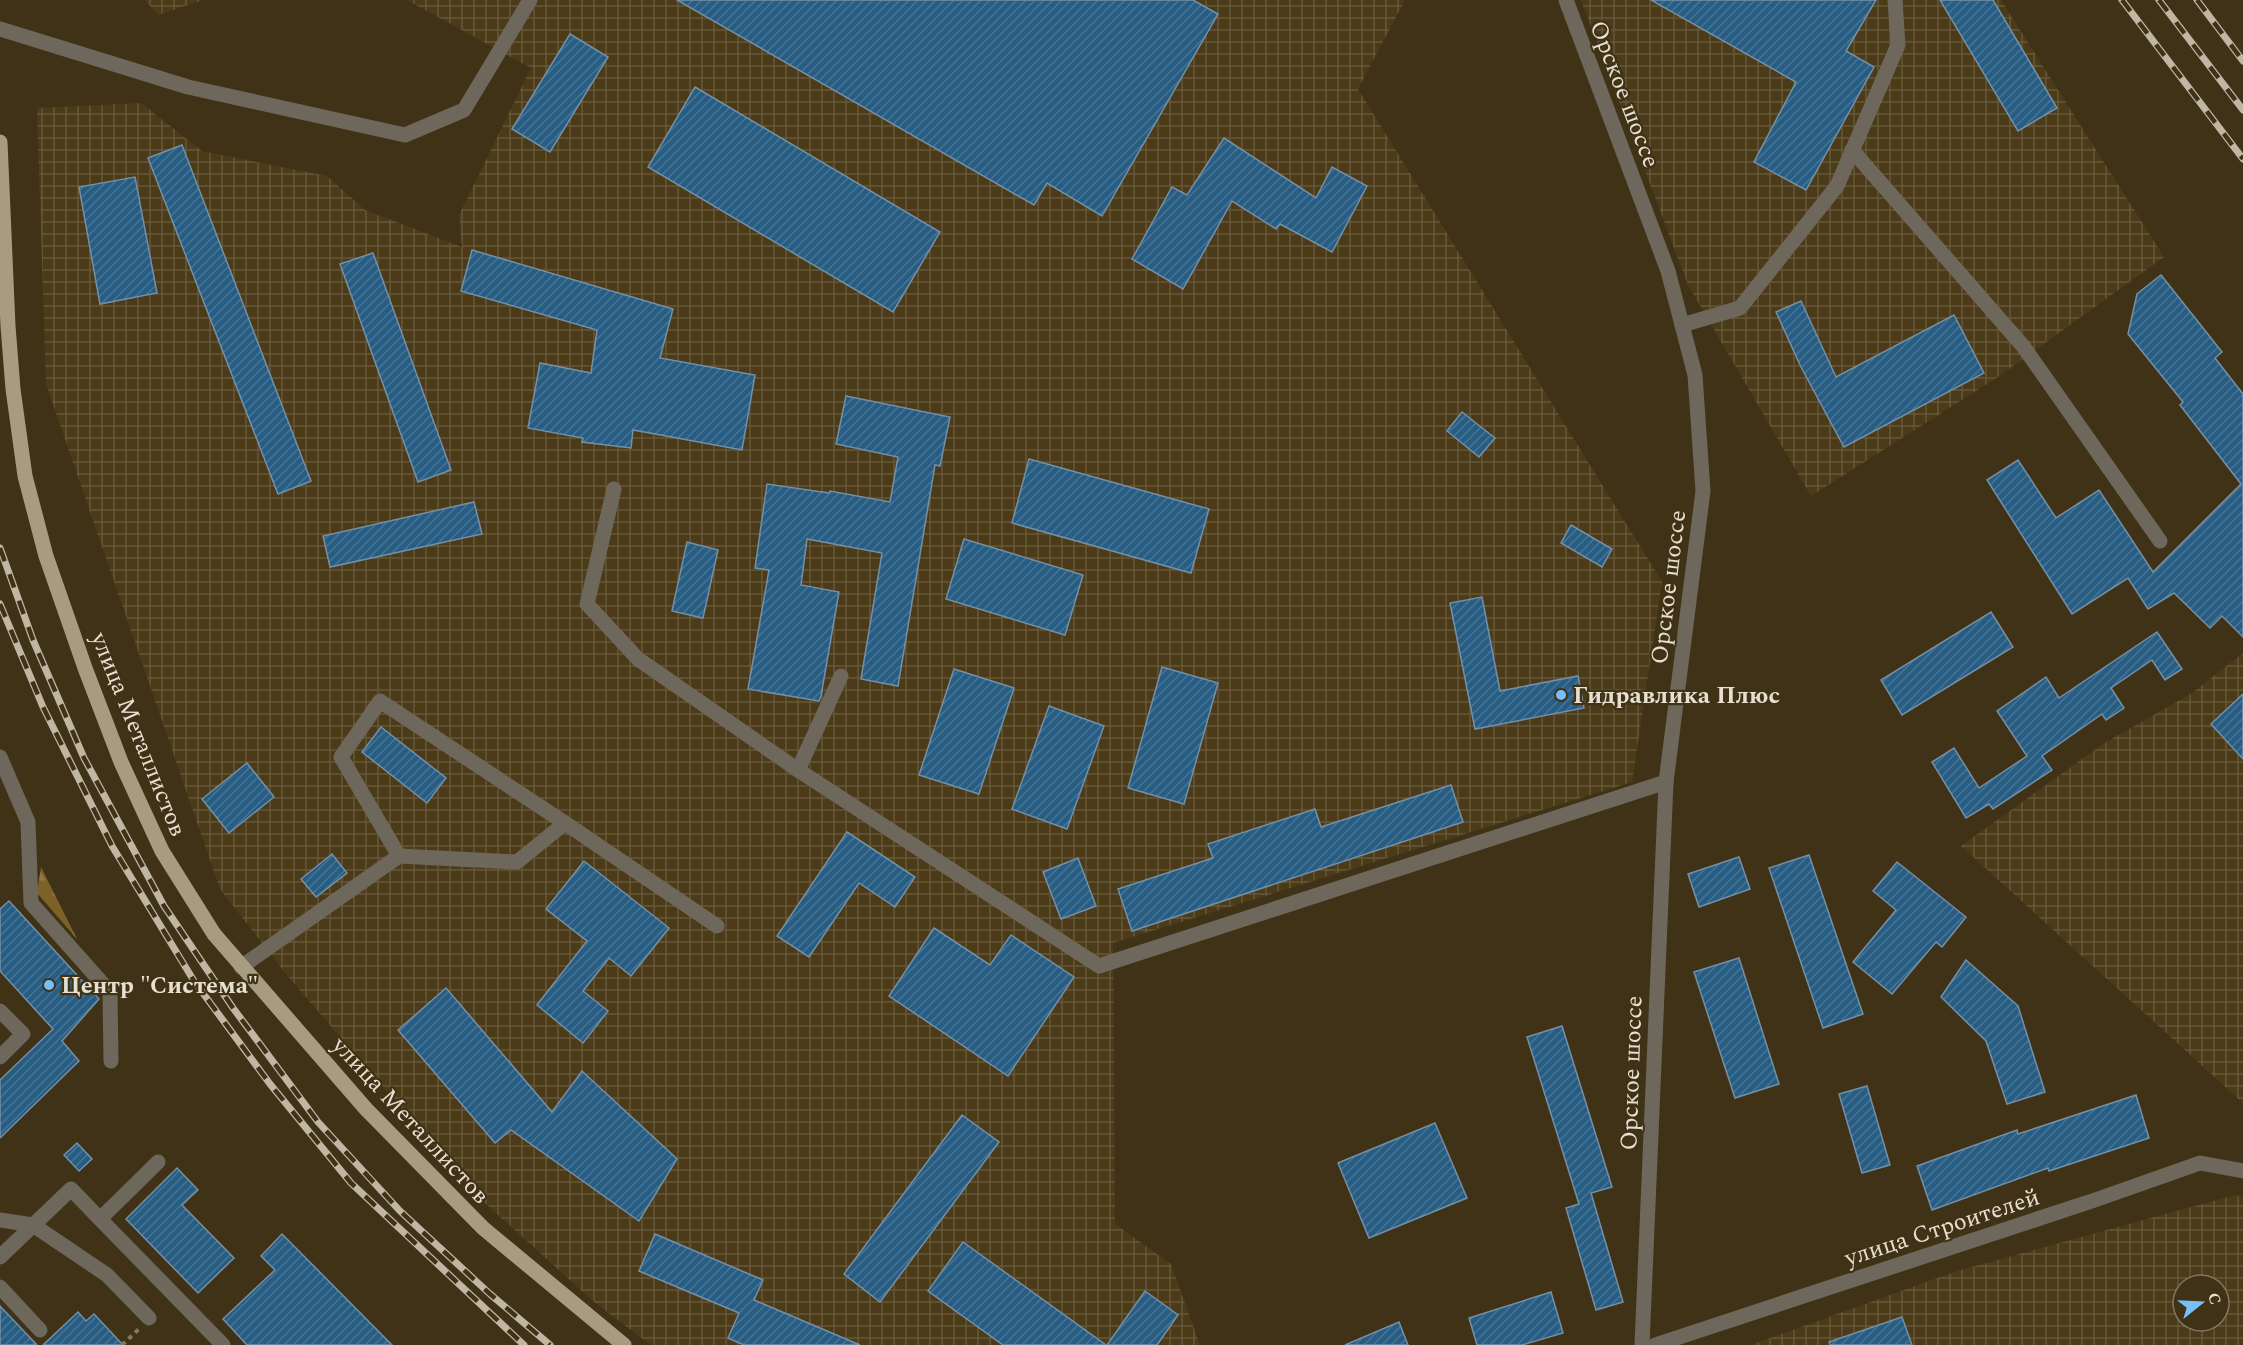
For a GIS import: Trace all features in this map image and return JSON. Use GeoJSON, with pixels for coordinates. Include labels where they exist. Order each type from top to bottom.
{"type":"FeatureCollection","features":[{"type":"Feature","properties":{"kind":"main road","name":"улица Металлистов"},"geometry":{"type":"LineString","coordinates":[[0,142],[13,389],[26,476],[46,556],[85,668],[121,762],[162,851],[214,934],[366,1109],[483,1228],[624,1345]]}},
{"type":"Feature","properties":{"kind":"street"},"geometry":{"type":"LineString","coordinates":[[0,28],[188,87],[405,135],[464,110],[530,0]]}},
{"type":"Feature","properties":{"kind":"street","name":"Орское шоссе"},"geometry":{"type":"LineString","coordinates":[[1566,0],[1668,272],[1695,375],[1703,491],[1666,782],[1642,1345]]}},
{"type":"Feature","properties":{"kind":"street"},"geometry":{"type":"LineString","coordinates":[[1682,326],[1740,308],[1837,186],[1898,45],[1895,0]]}},
{"type":"Feature","properties":{"kind":"street"},"geometry":{"type":"LineString","coordinates":[[1852,150],[2023,346],[2160,541]]}},
{"type":"Feature","properties":{"kind":"street"},"geometry":{"type":"LineString","coordinates":[[614,489],[586,604],[638,659],[798,770],[1099,966],[1666,782]]}},
{"type":"Feature","properties":{"kind":"street"},"geometry":{"type":"LineString","coordinates":[[798,770],[842,676]]}},
{"type":"Feature","properties":{"kind":"street"},"geometry":{"type":"LineString","coordinates":[[399,856],[340,757],[380,701],[717,926]]}},
{"type":"Feature","properties":{"kind":"street"},"geometry":{"type":"LineString","coordinates":[[0,757],[28,822],[31,903],[110,992],[111,1060]]}},
{"type":"Feature","properties":{"kind":"street"},"geometry":{"type":"LineString","coordinates":[[241,967],[399,856],[518,862],[565,823]]}},
{"type":"Feature","properties":{"kind":"street"},"geometry":{"type":"LineString","coordinates":[[0,1011],[23,1034],[0,1057]]}},
{"type":"Feature","properties":{"kind":"street"},"geometry":{"type":"LineString","coordinates":[[100,1219],[158,1162]]}},
{"type":"Feature","properties":{"kind":"street","name":"улица Строителей"},"geometry":{"type":"LineString","coordinates":[[1655,1345],[2095,1200],[2200,1163],[2243,1171]]}},
{"type":"Feature","properties":{"kind":"street"},"geometry":{"type":"LineString","coordinates":[[0,1257],[71,1189],[223,1345]]}},
{"type":"Feature","properties":{"kind":"street"},"geometry":{"type":"LineString","coordinates":[[0,1220],[33,1226],[107,1275],[149,1318]]}},
{"type":"Feature","properties":{"kind":"street"},"geometry":{"type":"LineString","coordinates":[[0,1287],[40,1330]]}},
{"type":"Feature","properties":{"kind":"shaded area"},"geometry":{"type":"Polygon","coordinates":[[[145,0],[203,0],[158,15],[145,0]]]}},
{"type":"Feature","properties":{"kind":"shaded area"},"geometry":{"type":"Polygon","coordinates":[[[407,0],[1405,0],[1358,89],[1662,582],[1632,782],[1113,943],[1115,1224],[1171,1264],[1200,1345],[651,1345],[594,1302],[475,1194],[286,974],[220,889],[46,384],[37,108],[141,103],[202,151],[327,176],[365,210],[462,247],[459,215],[531,68],[407,0]]]}},
{"type":"Feature","properties":{"kind":"shaded area"},"geometry":{"type":"Polygon","coordinates":[[[1581,0],[2001,0],[2164,257],[1998,377],[1811,496],[1688,285],[1581,0]]]}},
{"type":"Feature","properties":{"kind":"shaded area"},"geometry":{"type":"Polygon","coordinates":[[[2243,653],[2243,1103],[1961,846],[2103,744],[2192,693],[2243,653]]]}},
{"type":"Feature","properties":{"kind":"shaded area"},"geometry":{"type":"Polygon","coordinates":[[[2235,1195],[2243,1197],[2243,1345],[1751,1345],[1957,1271],[2235,1195]]]}},
{"type":"Feature","properties":{"kind":"green space"},"geometry":{"type":"Polygon","coordinates":[[[41,867],[77,939],[37,893],[41,867]]]}},
{"type":"Feature","properties":{"kind":"building"},"geometry":{"type":"Polygon","coordinates":[[[677,0],[1193,0],[1218,14],[1102,216],[1047,183],[1034,205],[677,0]]]}},
{"type":"Feature","properties":{"kind":"building"},"geometry":{"type":"Polygon","coordinates":[[[1651,0],[1876,0],[1846,51],[1874,67],[1806,190],[1754,162],[1796,82],[1651,0]]]}},
{"type":"Feature","properties":{"kind":"building"},"geometry":{"type":"Polygon","coordinates":[[[1940,0],[1993,0],[2057,108],[2018,131],[1940,0]]]}},
{"type":"Feature","properties":{"kind":"building"},"geometry":{"type":"Polygon","coordinates":[[[570,34],[608,57],[550,152],[512,129],[570,34]]]}},
{"type":"Feature","properties":{"kind":"building"},"geometry":{"type":"Polygon","coordinates":[[[695,87],[940,232],[893,312],[648,167],[695,87]]]}},
{"type":"Feature","properties":{"kind":"building"},"geometry":{"type":"Polygon","coordinates":[[[1224,138],[1316,198],[1332,167],[1367,186],[1332,252],[1280,224],[1276,229],[1232,201],[1183,289],[1132,259],[1172,187],[1187,195],[1224,138]]]}},
{"type":"Feature","properties":{"kind":"building"},"geometry":{"type":"Polygon","coordinates":[[[182,145],[311,481],[278,494],[148,158],[182,145]]]}},
{"type":"Feature","properties":{"kind":"building"},"geometry":{"type":"Polygon","coordinates":[[[135,177],[157,293],[100,304],[79,187],[135,177]]]}},
{"type":"Feature","properties":{"kind":"building"},"geometry":{"type":"Polygon","coordinates":[[[472,250],[673,309],[660,358],[755,375],[742,450],[633,430],[631,448],[582,442],[583,438],[528,428],[540,363],[591,373],[597,330],[461,291],[472,250]]]}},
{"type":"Feature","properties":{"kind":"building"},"geometry":{"type":"Polygon","coordinates":[[[373,253],[451,470],[418,482],[340,264],[373,253]]]}},
{"type":"Feature","properties":{"kind":"building"},"geometry":{"type":"Polygon","coordinates":[[[2161,275],[2222,352],[2215,358],[2243,394],[2243,637],[2222,616],[2210,628],[2174,593],[2148,609],[2128,578],[2072,614],[1987,480],[2018,460],[2056,518],[2099,490],[2153,572],[2241,484],[2180,405],[2183,402],[2128,334],[2137,294],[2161,275]]]}},
{"type":"Feature","properties":{"kind":"building"},"geometry":{"type":"Polygon","coordinates":[[[1801,301],[1836,377],[1954,315],[1984,373],[1844,447],[1801,367],[1776,312],[1801,301]]]}},
{"type":"Feature","properties":{"kind":"building"},"geometry":{"type":"Polygon","coordinates":[[[846,396],[950,417],[940,466],[935,465],[898,686],[861,679],[882,553],[807,539],[801,585],[839,592],[821,696],[819,701],[748,689],[769,570],[755,568],[767,484],[829,493],[830,491],[890,502],[898,457],[836,444],[846,396]]]}},
{"type":"Feature","properties":{"kind":"building"},"geometry":{"type":"Polygon","coordinates":[[[1462,412],[1495,438],[1479,457],[1447,431],[1462,412]]]}},
{"type":"Feature","properties":{"kind":"building"},"geometry":{"type":"Polygon","coordinates":[[[1029,459],[1209,509],[1191,573],[1012,523],[1029,459]]]}},
{"type":"Feature","properties":{"kind":"building"},"geometry":{"type":"Polygon","coordinates":[[[474,502],[482,534],[330,567],[323,536],[474,502]]]}},
{"type":"Feature","properties":{"kind":"building"},"geometry":{"type":"Polygon","coordinates":[[[1571,525],[1612,549],[1602,567],[1561,543],[1571,525]]]}},
{"type":"Feature","properties":{"kind":"building"},"geometry":{"type":"Polygon","coordinates":[[[964,539],[1083,575],[1065,635],[946,599],[964,539]]]}},
{"type":"Feature","properties":{"kind":"building"},"geometry":{"type":"Polygon","coordinates":[[[687,542],[718,550],[703,618],[672,611],[687,542]]]}},
{"type":"Feature","properties":{"kind":"building"},"geometry":{"type":"Polygon","coordinates":[[[1482,597],[1500,691],[1578,676],[1584,708],[1475,729],[1450,603],[1482,597]]]}},
{"type":"Feature","properties":{"kind":"building"},"geometry":{"type":"Polygon","coordinates":[[[1991,612],[2013,647],[1902,715],[1881,680],[1991,612]]]}},
{"type":"Feature","properties":{"kind":"building"},"geometry":{"type":"Polygon","coordinates":[[[2157,632],[2182,669],[2165,680],[2152,660],[2111,688],[2124,708],[2106,720],[2102,714],[2042,756],[2052,770],[1993,809],[1989,804],[1966,818],[1932,762],[1954,748],[1979,788],[2027,756],[1997,711],[2046,677],[2059,698],[2157,632]]]}},
{"type":"Feature","properties":{"kind":"building"},"geometry":{"type":"Polygon","coordinates":[[[1162,667],[1218,683],[1184,804],[1128,788],[1162,667]]]}},
{"type":"Feature","properties":{"kind":"building"},"geometry":{"type":"Polygon","coordinates":[[[954,669],[1014,688],[979,794],[919,775],[954,669]]]}},
{"type":"Feature","properties":{"kind":"building"},"geometry":{"type":"Polygon","coordinates":[[[2243,694],[2243,759],[2211,724],[2243,694]]]}},
{"type":"Feature","properties":{"kind":"building"},"geometry":{"type":"Polygon","coordinates":[[[1049,706],[1104,726],[1067,829],[1012,809],[1049,706]]]}},
{"type":"Feature","properties":{"kind":"building"},"geometry":{"type":"Polygon","coordinates":[[[381,727],[446,778],[427,803],[362,752],[381,727]]]}},
{"type":"Feature","properties":{"kind":"building"},"geometry":{"type":"Polygon","coordinates":[[[247,763],[274,797],[229,833],[202,799],[247,763]]]}},
{"type":"Feature","properties":{"kind":"building"},"geometry":{"type":"Polygon","coordinates":[[[1451,785],[1463,822],[1132,931],[1118,889],[1213,858],[1208,844],[1315,809],[1321,827],[1451,785]]]}},
{"type":"Feature","properties":{"kind":"building"},"geometry":{"type":"Polygon","coordinates":[[[847,832],[915,877],[895,907],[859,883],[809,957],[777,936],[847,832]]]}},
{"type":"Feature","properties":{"kind":"building"},"geometry":{"type":"Polygon","coordinates":[[[332,854],[347,873],[316,897],[301,879],[332,854]]]}},
{"type":"Feature","properties":{"kind":"building"},"geometry":{"type":"Polygon","coordinates":[[[1809,855],[1863,1014],[1823,1028],[1769,868],[1809,855]]]}},
{"type":"Feature","properties":{"kind":"building"},"geometry":{"type":"Polygon","coordinates":[[[1739,857],[1750,889],[1699,907],[1688,874],[1739,857]]]}},
{"type":"Feature","properties":{"kind":"building"},"geometry":{"type":"Polygon","coordinates":[[[1078,858],[1096,906],[1061,919],[1043,872],[1078,858]]]}},
{"type":"Feature","properties":{"kind":"building"},"geometry":{"type":"Polygon","coordinates":[[[584,861],[669,928],[631,976],[609,958],[583,991],[608,1011],[583,1043],[537,1005],[587,941],[546,909],[584,861]]]}},
{"type":"Feature","properties":{"kind":"building"},"geometry":{"type":"Polygon","coordinates":[[[1897,862],[1966,917],[1942,947],[1936,942],[1892,994],[1853,962],[1896,910],[1873,891],[1897,862]]]}},
{"type":"Feature","properties":{"kind":"building","name":"Центр \"Система\""},"geometry":{"type":"Polygon","coordinates":[[[9,901],[99,999],[62,1041],[79,1061],[0,1138],[0,1080],[53,1029],[0,971],[0,909],[9,901]]]}},
{"type":"Feature","properties":{"kind":"building"},"geometry":{"type":"Polygon","coordinates":[[[934,928],[990,965],[1011,935],[1074,977],[1008,1076],[889,996],[934,928]]]}},
{"type":"Feature","properties":{"kind":"building"},"geometry":{"type":"Polygon","coordinates":[[[1739,958],[1779,1084],[1735,1098],[1694,972],[1739,958]]]}},
{"type":"Feature","properties":{"kind":"building"},"geometry":{"type":"Polygon","coordinates":[[[1966,960],[2018,1006],[2045,1092],[2007,1104],[1986,1041],[1941,997],[1966,960]]]}},
{"type":"Feature","properties":{"kind":"building"},"geometry":{"type":"Polygon","coordinates":[[[446,988],[552,1112],[582,1071],[677,1159],[639,1221],[511,1130],[495,1143],[398,1030],[446,988]]]}},
{"type":"Feature","properties":{"kind":"building"},"geometry":{"type":"Polygon","coordinates":[[[1562,1026],[1612,1187],[1591,1193],[1623,1302],[1596,1310],[1566,1208],[1579,1204],[1527,1037],[1562,1026]]]}},
{"type":"Feature","properties":{"kind":"building"},"geometry":{"type":"Polygon","coordinates":[[[1867,1086],[1890,1165],[1862,1173],[1839,1094],[1867,1086]]]}},
{"type":"Feature","properties":{"kind":"building"},"geometry":{"type":"Polygon","coordinates":[[[2136,1095],[2149,1138],[2049,1171],[2048,1168],[1932,1210],[1917,1166],[2017,1130],[2018,1134],[2136,1095]]]}},
{"type":"Feature","properties":{"kind":"building"},"geometry":{"type":"Polygon","coordinates":[[[962,1115],[999,1142],[880,1302],[844,1274],[962,1115]]]}},
{"type":"Feature","properties":{"kind":"building"},"geometry":{"type":"Polygon","coordinates":[[[1435,1123],[1467,1198],[1369,1238],[1338,1163],[1435,1123]]]}},
{"type":"Feature","properties":{"kind":"building"},"geometry":{"type":"Polygon","coordinates":[[[77,1143],[92,1159],[79,1171],[64,1155],[77,1143]]]}},
{"type":"Feature","properties":{"kind":"building"},"geometry":{"type":"Polygon","coordinates":[[[177,1168],[198,1190],[182,1205],[234,1258],[198,1293],[126,1219],[177,1168]]]}},
{"type":"Feature","properties":{"kind":"building"},"geometry":{"type":"Polygon","coordinates":[[[282,1234],[392,1345],[247,1345],[223,1319],[275,1270],[261,1256],[282,1234]]]}},
{"type":"Feature","properties":{"kind":"building"},"geometry":{"type":"Polygon","coordinates":[[[655,1234],[763,1280],[754,1300],[860,1345],[744,1345],[728,1338],[739,1313],[639,1271],[655,1234]]]}},
{"type":"Feature","properties":{"kind":"building"},"geometry":{"type":"Polygon","coordinates":[[[963,1242],[1106,1345],[1003,1345],[928,1291],[963,1242]]]}},
{"type":"Feature","properties":{"kind":"building"},"geometry":{"type":"Polygon","coordinates":[[[1145,1291],[1178,1315],[1157,1345],[1107,1345],[1145,1291]]]}},
{"type":"Feature","properties":{"kind":"building"},"geometry":{"type":"Polygon","coordinates":[[[1551,1292],[1563,1333],[1522,1345],[1477,1345],[1469,1318],[1551,1292]]]}},
{"type":"Feature","properties":{"kind":"building"},"geometry":{"type":"Polygon","coordinates":[[[0,1306],[37,1345],[0,1345],[0,1306]]]}},
{"type":"Feature","properties":{"kind":"building"},"geometry":{"type":"Polygon","coordinates":[[[78,1312],[86,1321],[94,1314],[123,1345],[43,1345],[78,1312]]]}},
{"type":"Feature","properties":{"kind":"building"},"geometry":{"type":"Polygon","coordinates":[[[1902,1317],[1912,1345],[1830,1345],[1829,1342],[1902,1317]]]}},
{"type":"Feature","properties":{"kind":"building"},"geometry":{"type":"Polygon","coordinates":[[[1399,1322],[1408,1345],[1345,1345],[1399,1322]]]}},
{"type":"Feature","properties":{"kind":"railway"},"geometry":{"type":"LineString","coordinates":[[2122,0],[2243,159]]}},
{"type":"Feature","properties":{"kind":"railway"},"geometry":{"type":"LineString","coordinates":[[2159,0],[2243,110]]}},
{"type":"Feature","properties":{"kind":"railway"},"geometry":{"type":"LineString","coordinates":[[2197,0],[2243,61]]}},
{"type":"Feature","properties":{"kind":"railway"},"geometry":{"type":"LineString","coordinates":[[0,548],[33,640],[84,758],[164,906],[233,1008],[318,1122],[400,1211],[490,1294],[550,1345]]}},
{"type":"Feature","properties":{"kind":"railway"},"geometry":{"type":"LineString","coordinates":[[0,604],[43,707],[112,846],[194,981],[270,1084],[351,1183],[524,1345]]}},
{"type":"Feature","properties":{"kind":"place","name":"Гидравлика Плюс"},"geometry":{"type":"Point","coordinates":[1561,695]}},
{"type":"Feature","properties":{"kind":"place","name":"Центр \"Система\""},"geometry":{"type":"Point","coordinates":[49,985]}}]}
